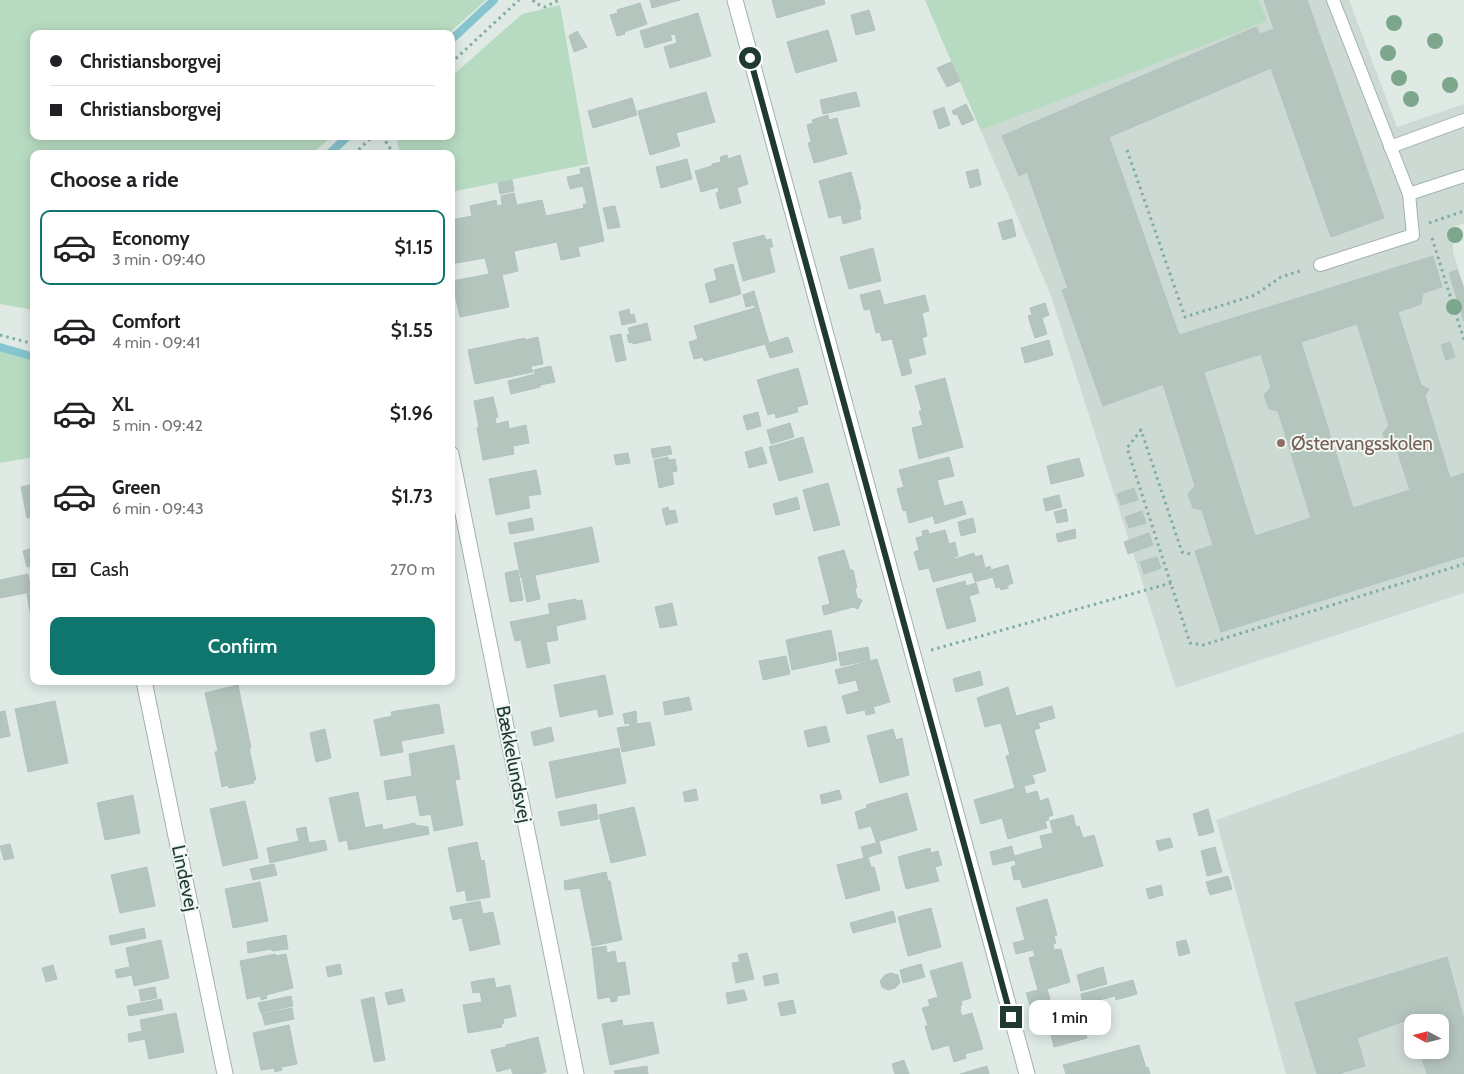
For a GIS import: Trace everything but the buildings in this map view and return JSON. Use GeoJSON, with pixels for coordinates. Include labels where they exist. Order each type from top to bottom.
{"type":"FeatureCollection","features":[{"type":"Feature","properties":{"kind":"street"},"geometry":{"type":"LineString","coordinates":[[734,0],[1027,1074]]}},
{"type":"Feature","properties":{"kind":"street","name":"Bækkelundsvej"},"geometry":{"type":"LineString","coordinates":[[455,474],[576,1074]]}},
{"type":"Feature","properties":{"kind":"street","name":"Lindevej"},"geometry":{"type":"LineString","coordinates":[[145,685],[226,1074]]}},
{"type":"Feature","properties":{"kind":"lane"},"geometry":{"type":"LineString","coordinates":[[1320,264],[1413,234],[1409,194],[1333,0]]}},
{"type":"Feature","properties":{"kind":"lane"},"geometry":{"type":"LineString","coordinates":[[1390,147],[1464,120]]}},
{"type":"Feature","properties":{"kind":"lane"},"geometry":{"type":"LineString","coordinates":[[1409,194],[1464,176]]}},
{"type":"Feature","properties":{"kind":"path"},"geometry":{"type":"LineString","coordinates":[[455,59],[519,0]]}},
{"type":"Feature","properties":{"kind":"path"},"geometry":{"type":"LineString","coordinates":[[533,0],[535,3],[545,7],[559,0]]}},
{"type":"Feature","properties":{"kind":"path"},"geometry":{"type":"LineString","coordinates":[[358,150],[369,140]]}},
{"type":"Feature","properties":{"kind":"path"},"geometry":{"type":"LineString","coordinates":[[1127,150],[1185,318],[1255,295],[1281,276],[1320,264]]}},
{"type":"Feature","properties":{"kind":"path"},"geometry":{"type":"LineString","coordinates":[[1464,211],[1428,224],[1464,340]]}},
{"type":"Feature","properties":{"kind":"path"},"geometry":{"type":"LineString","coordinates":[[0,335],[30,343]]}},
{"type":"Feature","properties":{"kind":"path"},"geometry":{"type":"LineString","coordinates":[[1190,554],[1182,552],[1141,430],[1127,448],[1190,643],[1203,645],[1464,564]]}},
{"type":"Feature","properties":{"kind":"path"},"geometry":{"type":"LineString","coordinates":[[913,655],[1171,583]]}},
{"type":"Feature","properties":{"kind":"shaded area","name":"Østervangsskolen"},"geometry":{"type":"Polygon","coordinates":[[[925,0],[1349,0],[1397,127],[1464,104],[1464,223],[1453,227],[1453,252],[1464,287],[1464,593],[1176,688],[1050,293],[925,0]]]}},
{"type":"Feature","properties":{"kind":"shaded area"},"geometry":{"type":"Polygon","coordinates":[[[1464,732],[1464,1074],[1286,1074],[1216,820],[1464,732]]]}},
{"type":"Feature","properties":{"kind":"green space"},"geometry":{"type":"Polygon","coordinates":[[[0,0],[486,0],[452,30],[30,30],[30,140],[328,140],[316,150],[30,150],[30,309],[0,304],[0,0]]]}},
{"type":"Feature","properties":{"kind":"green space"},"geometry":{"type":"Polygon","coordinates":[[[925,0],[1259,0],[1267,21],[981,130],[925,0]]]}},
{"type":"Feature","properties":{"kind":"green space"},"geometry":{"type":"Polygon","coordinates":[[[560,5],[588,164],[455,191],[455,150],[399,150],[397,140],[455,140],[455,73],[522,14],[560,5]]]}},
{"type":"Feature","properties":{"kind":"green space"},"geometry":{"type":"Polygon","coordinates":[[[0,350],[30,358],[30,458],[0,463],[0,350]]]}},
{"type":"Feature","properties":{"kind":"waterway"},"geometry":{"type":"LineString","coordinates":[[455,36],[494,0]]}},
{"type":"Feature","properties":{"kind":"waterway"},"geometry":{"type":"LineString","coordinates":[[333,150],[344,140]]}},
{"type":"Feature","properties":{"kind":"waterway"},"geometry":{"type":"LineString","coordinates":[[0,347],[30,356]]}},
{"type":"Feature","properties":{"kind":"place","name":"Østervangsskolen"},"geometry":{"type":"Point","coordinates":[1281,443]}},
{"type":"Feature","properties":{"kind":"route"},"geometry":{"type":"LineString","coordinates":[[750,58],[1011,1017]]}}]}
